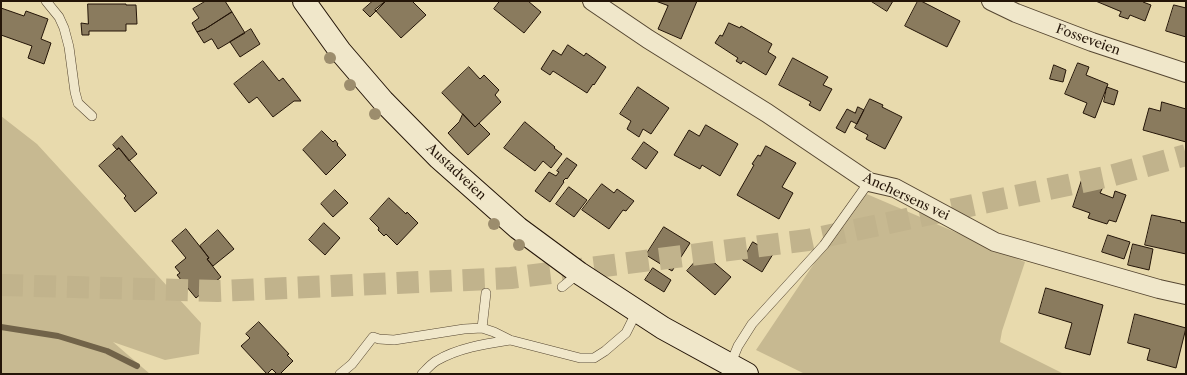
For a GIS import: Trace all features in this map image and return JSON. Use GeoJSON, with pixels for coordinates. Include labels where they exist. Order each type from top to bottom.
{"type":"FeatureCollection","features":[{"type":"Feature","properties":{"kind":"main road","name":"Austadveien"},"geometry":{"type":"LineString","coordinates":[[304,1],[327,35],[383,101],[439,158],[518,228],[579,273],[638,312],[663,328],[742,372]]}},
{"type":"Feature","properties":{"kind":"street","name":"Anchersens vei"},"geometry":{"type":"LineString","coordinates":[[592,1],[648,39],[766,113],[869,182],[895,188],[995,242],[1159,289],[1186,295]]}},
{"type":"Feature","properties":{"kind":"street","name":"Fosseveien"},"geometry":{"type":"LineString","coordinates":[[991,1],[1022,15],[1092,42],[1186,73]]}},
{"type":"Feature","properties":{"kind":"lane"},"geometry":{"type":"LineString","coordinates":[[46,1],[59,17],[64,28],[69,47],[75,92],[78,103],[92,116]]}},
{"type":"Feature","properties":{"kind":"lane"},"geometry":{"type":"LineString","coordinates":[[742,372],[738,346],[752,324],[824,245],[869,182]]}},
{"type":"Feature","properties":{"kind":"lane"},"geometry":{"type":"LineString","coordinates":[[562,287],[579,273]]}},
{"type":"Feature","properties":{"kind":"lane"},"geometry":{"type":"LineString","coordinates":[[482,328],[486,293]]}},
{"type":"Feature","properties":{"kind":"lane"},"geometry":{"type":"LineString","coordinates":[[340,374],[352,364],[373,337],[394,340],[464,329],[482,328],[510,340],[580,358],[594,358],[605,352],[626,333],[638,312]]}},
{"type":"Feature","properties":{"kind":"lane"},"geometry":{"type":"LineString","coordinates":[[422,374],[435,362],[460,350],[510,340]]}},
{"type":"Feature","properties":{"kind":"shaded area"},"geometry":{"type":"Polygon","coordinates":[[[1,116],[37,144],[201,323],[199,354],[165,360],[113,342],[150,374],[1,374],[1,116]]]}},
{"type":"Feature","properties":{"kind":"shaded area"},"geometry":{"type":"Polygon","coordinates":[[[862,192],[1025,262],[1002,331],[1000,342],[1064,374],[805,374],[756,350],[862,192]]]}},
{"type":"Feature","properties":{"kind":"building"},"geometry":{"type":"Polygon","coordinates":[[[206,1],[225,1],[232,12],[205,29],[197,32],[192,23],[199,18],[193,9],[206,1]]]}},
{"type":"Feature","properties":{"kind":"building"},"geometry":{"type":"Polygon","coordinates":[[[373,1],[386,1],[370,17],[363,10],[373,1]]]}},
{"type":"Feature","properties":{"kind":"building"},"geometry":{"type":"Polygon","coordinates":[[[386,1],[412,1],[426,15],[401,38],[375,10],[386,1]]]}},
{"type":"Feature","properties":{"kind":"building"},"geometry":{"type":"Polygon","coordinates":[[[500,1],[528,1],[541,12],[524,33],[494,9],[500,1]]]}},
{"type":"Feature","properties":{"kind":"building"},"geometry":{"type":"Polygon","coordinates":[[[656,1],[697,1],[681,39],[658,29],[668,6],[656,1]]]}},
{"type":"Feature","properties":{"kind":"building"},"geometry":{"type":"Polygon","coordinates":[[[871,1],[893,1],[887,11],[871,1]]]}},
{"type":"Feature","properties":{"kind":"building"},"geometry":{"type":"Polygon","coordinates":[[[918,1],[921,1],[960,21],[947,47],[905,26],[918,1]]]}},
{"type":"Feature","properties":{"kind":"building"},"geometry":{"type":"Polygon","coordinates":[[[1096,1],[1144,1],[1143,2],[1151,5],[1145,21],[1130,15],[1128,19],[1119,16],[1121,12],[1096,1]]]}},
{"type":"Feature","properties":{"kind":"building"},"geometry":{"type":"Polygon","coordinates":[[[88,4],[136,5],[137,24],[126,24],[126,31],[89,31],[89,35],[82,35],[81,23],[88,24],[88,4]]]}},
{"type":"Feature","properties":{"kind":"building"},"geometry":{"type":"Polygon","coordinates":[[[1174,5],[1186,8],[1186,37],[1166,31],[1174,5]]]}},
{"type":"Feature","properties":{"kind":"building"},"geometry":{"type":"Polygon","coordinates":[[[1,8],[24,16],[26,11],[48,19],[41,39],[51,43],[44,64],[28,58],[32,46],[1,35],[1,8]]]}},
{"type":"Feature","properties":{"kind":"building"},"geometry":{"type":"Polygon","coordinates":[[[232,12],[245,33],[218,49],[212,39],[204,43],[197,32],[205,29],[232,12]]]}},
{"type":"Feature","properties":{"kind":"building"},"geometry":{"type":"Polygon","coordinates":[[[729,23],[740,28],[741,26],[772,44],[768,52],[776,57],[766,75],[743,61],[741,64],[736,61],[738,58],[715,43],[720,35],[722,36],[729,23]]]}},
{"type":"Feature","properties":{"kind":"building"},"geometry":{"type":"Polygon","coordinates":[[[251,29],[260,44],[240,57],[230,42],[251,29]]]}},
{"type":"Feature","properties":{"kind":"building"},"geometry":{"type":"Polygon","coordinates":[[[568,45],[584,56],[586,53],[606,67],[587,93],[553,71],[550,75],[541,69],[553,50],[561,55],[568,45]]]}},
{"type":"Feature","properties":{"kind":"building"},"geometry":{"type":"Polygon","coordinates":[[[793,58],[828,77],[823,85],[832,89],[820,111],[809,105],[811,102],[779,85],[793,58]]]}},
{"type":"Feature","properties":{"kind":"building"},"geometry":{"type":"Polygon","coordinates":[[[263,61],[279,81],[283,78],[301,101],[294,101],[273,117],[257,97],[249,103],[234,84],[263,61]]]}},
{"type":"Feature","properties":{"kind":"building"},"geometry":{"type":"Polygon","coordinates":[[[1078,63],[1089,67],[1086,75],[1108,84],[1095,118],[1083,113],[1087,103],[1065,94],[1078,63]]]}},
{"type":"Feature","properties":{"kind":"building"},"geometry":{"type":"Polygon","coordinates":[[[1054,65],[1066,70],[1063,82],[1050,79],[1054,65]]]}},
{"type":"Feature","properties":{"kind":"building"},"geometry":{"type":"Polygon","coordinates":[[[469,67],[480,79],[484,75],[499,90],[495,95],[501,102],[475,127],[442,93],[469,67]]]}},
{"type":"Feature","properties":{"kind":"building"},"geometry":{"type":"Polygon","coordinates":[[[638,87],[669,108],[651,134],[643,129],[639,137],[627,129],[631,121],[620,114],[638,87]]]}},
{"type":"Feature","properties":{"kind":"building"},"geometry":{"type":"Polygon","coordinates":[[[1107,87],[1118,91],[1114,105],[1104,102],[1107,87]]]}},
{"type":"Feature","properties":{"kind":"building"},"geometry":{"type":"Polygon","coordinates":[[[870,99],[902,117],[885,149],[866,139],[868,135],[855,128],[870,99]]]}},
{"type":"Feature","properties":{"kind":"building"},"geometry":{"type":"Polygon","coordinates":[[[1162,102],[1186,109],[1186,142],[1143,130],[1149,108],[1160,111],[1162,102]]]}},
{"type":"Feature","properties":{"kind":"building"},"geometry":{"type":"Polygon","coordinates":[[[858,107],[864,110],[857,124],[851,121],[845,133],[836,128],[847,109],[855,113],[858,107]]]}},
{"type":"Feature","properties":{"kind":"building"},"geometry":{"type":"Polygon","coordinates":[[[463,114],[475,127],[479,123],[490,134],[468,155],[448,133],[459,122],[463,114]]]}},
{"type":"Feature","properties":{"kind":"building"},"geometry":{"type":"Polygon","coordinates":[[[525,122],[562,154],[551,168],[543,161],[535,171],[504,148],[525,122]]]}},
{"type":"Feature","properties":{"kind":"building"},"geometry":{"type":"Polygon","coordinates":[[[706,125],[738,144],[720,176],[702,165],[700,169],[674,155],[689,130],[699,136],[706,125]]]}},
{"type":"Feature","properties":{"kind":"building"},"geometry":{"type":"Polygon","coordinates":[[[322,131],[333,142],[335,140],[338,144],[337,145],[346,155],[326,175],[303,150],[322,131]]]}},
{"type":"Feature","properties":{"kind":"building"},"geometry":{"type":"Polygon","coordinates":[[[122,136],[137,154],[129,161],[119,148],[117,150],[113,145],[122,136]]]}},
{"type":"Feature","properties":{"kind":"building"},"geometry":{"type":"Polygon","coordinates":[[[644,142],[658,152],[646,169],[632,159],[644,142]]]}},
{"type":"Feature","properties":{"kind":"building"},"geometry":{"type":"Polygon","coordinates":[[[766,146],[796,163],[782,187],[793,193],[779,219],[737,195],[754,165],[752,164],[758,155],[760,156],[766,146]]]}},
{"type":"Feature","properties":{"kind":"building"},"geometry":{"type":"Polygon","coordinates":[[[119,148],[157,193],[135,212],[124,198],[126,196],[99,166],[119,148]]]}},
{"type":"Feature","properties":{"kind":"building"},"geometry":{"type":"Polygon","coordinates":[[[567,158],[577,165],[567,179],[566,178],[563,181],[564,182],[550,202],[535,191],[549,172],[556,176],[559,172],[557,171],[567,158]]]}},
{"type":"Feature","properties":{"kind":"building"},"geometry":{"type":"Polygon","coordinates":[[[1082,180],[1103,187],[1100,193],[1113,198],[1115,191],[1126,195],[1116,222],[1109,220],[1107,224],[1088,218],[1090,213],[1073,207],[1082,180]]]}},
{"type":"Feature","properties":{"kind":"building"},"geometry":{"type":"Polygon","coordinates":[[[602,184],[614,193],[617,189],[634,201],[626,211],[623,210],[609,229],[582,210],[602,184]]]}},
{"type":"Feature","properties":{"kind":"building"},"geometry":{"type":"Polygon","coordinates":[[[569,187],[587,200],[574,217],[556,204],[569,187]]]}},
{"type":"Feature","properties":{"kind":"building"},"geometry":{"type":"Polygon","coordinates":[[[335,190],[348,203],[333,217],[321,204],[335,190]]]}},
{"type":"Feature","properties":{"kind":"building"},"geometry":{"type":"Polygon","coordinates":[[[389,198],[418,223],[397,245],[386,234],[384,236],[378,230],[379,228],[370,219],[389,198]]]}},
{"type":"Feature","properties":{"kind":"building"},"geometry":{"type":"Polygon","coordinates":[[[1152,215],[1186,223],[1186,254],[1145,245],[1152,215]]]}},
{"type":"Feature","properties":{"kind":"building"},"geometry":{"type":"Polygon","coordinates":[[[324,223],[340,238],[325,255],[309,240],[324,223]]]}},
{"type":"Feature","properties":{"kind":"building"},"geometry":{"type":"Polygon","coordinates":[[[664,227],[690,243],[672,271],[646,255],[664,227]]]}},
{"type":"Feature","properties":{"kind":"building"},"geometry":{"type":"Polygon","coordinates":[[[186,229],[209,258],[207,259],[221,277],[196,298],[177,275],[180,273],[175,267],[186,258],[172,241],[186,229]]]}},
{"type":"Feature","properties":{"kind":"building"},"geometry":{"type":"Polygon","coordinates":[[[218,230],[234,249],[213,266],[207,259],[209,258],[200,246],[218,230]]]}},
{"type":"Feature","properties":{"kind":"building"},"geometry":{"type":"Polygon","coordinates":[[[1108,235],[1130,242],[1124,259],[1102,252],[1108,235]]]}},
{"type":"Feature","properties":{"kind":"building"},"geometry":{"type":"Polygon","coordinates":[[[753,242],[773,254],[762,272],[743,260],[753,242]]]}},
{"type":"Feature","properties":{"kind":"building"},"geometry":{"type":"Polygon","coordinates":[[[1133,244],[1153,249],[1149,270],[1128,265],[1133,244]]]}},
{"type":"Feature","properties":{"kind":"building"},"geometry":{"type":"Polygon","coordinates":[[[703,253],[731,277],[715,295],[687,271],[703,253]]]}},
{"type":"Feature","properties":{"kind":"building"},"geometry":{"type":"Polygon","coordinates":[[[653,268],[671,280],[664,292],[645,280],[653,268]]]}},
{"type":"Feature","properties":{"kind":"building"},"geometry":{"type":"Polygon","coordinates":[[[1046,288],[1103,305],[1090,355],[1065,348],[1072,323],[1039,313],[1046,288]]]}},
{"type":"Feature","properties":{"kind":"building"},"geometry":{"type":"Polygon","coordinates":[[[1135,314],[1186,328],[1176,368],[1147,360],[1150,349],[1128,343],[1135,314]]]}},
{"type":"Feature","properties":{"kind":"building"},"geometry":{"type":"Polygon","coordinates":[[[259,322],[289,354],[287,355],[293,361],[280,374],[277,374],[272,369],[267,374],[241,346],[250,338],[246,334],[259,322]]]}},
{"type":"Feature","properties":{"kind":"waterway"},"geometry":{"type":"LineString","coordinates":[[1,327],[58,336],[107,351],[137,366]]}},
{"type":"Feature","properties":{"kind":"tunnel"},"geometry":{"type":"LineString","coordinates":[[1,285],[218,291],[511,278],[808,240],[1110,176],[1186,155]]}}]}
